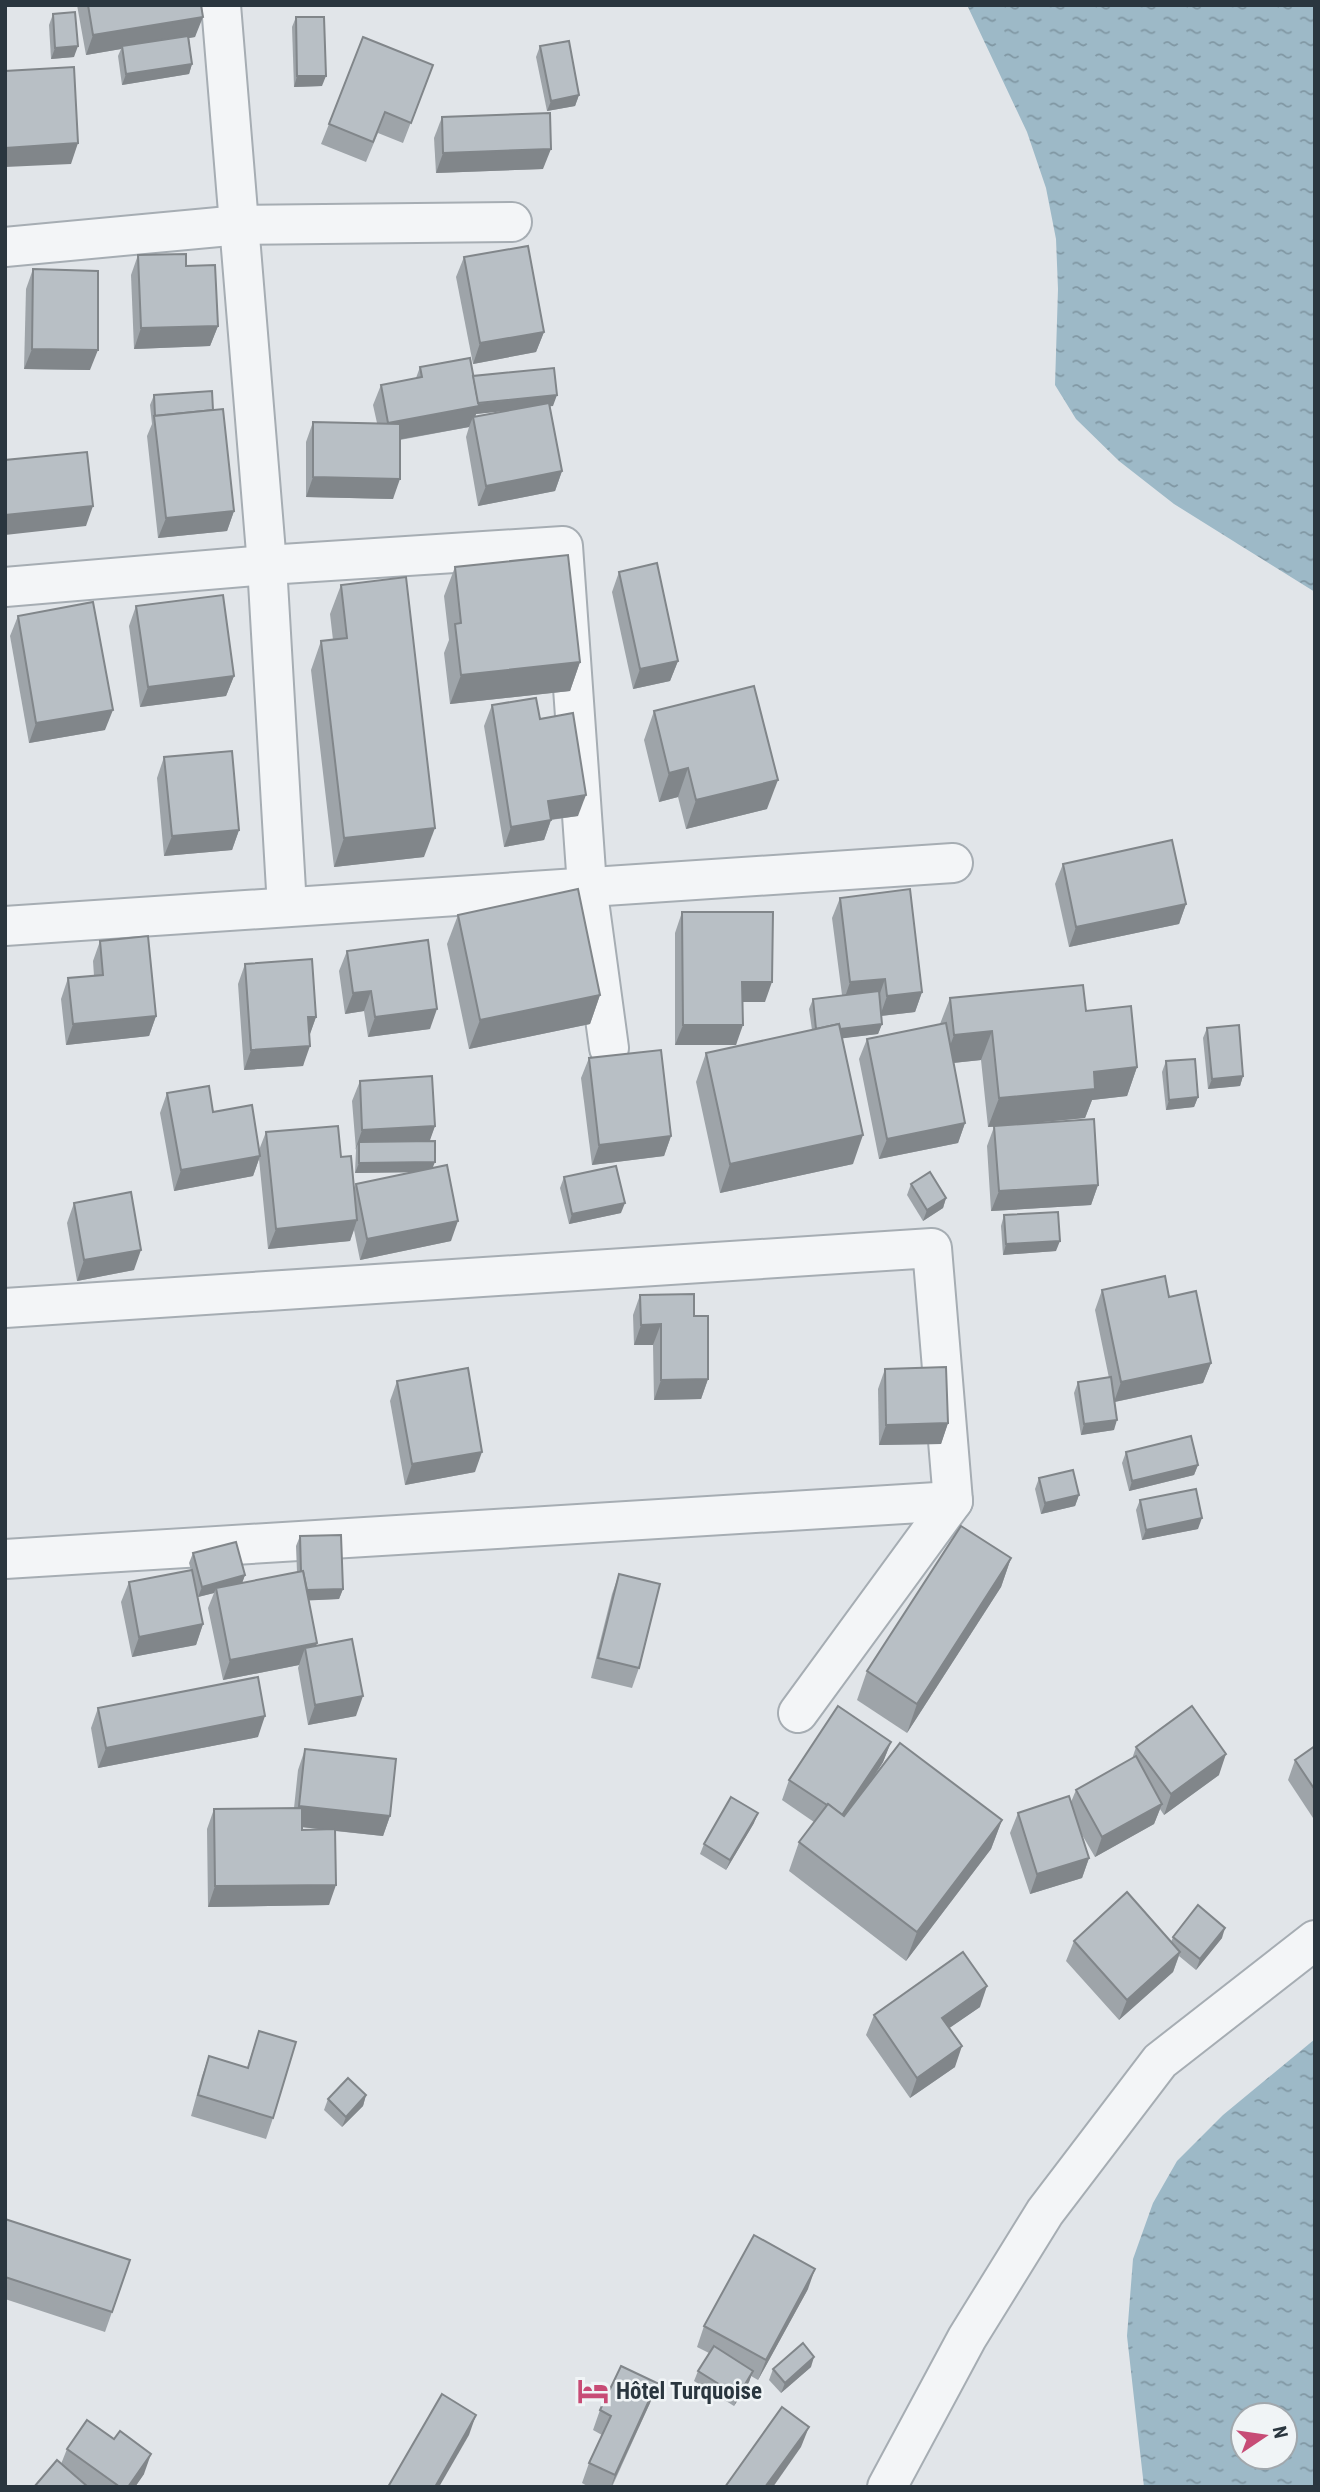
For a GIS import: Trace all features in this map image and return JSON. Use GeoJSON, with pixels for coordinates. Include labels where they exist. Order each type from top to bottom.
{"type":"FeatureCollection","features":[{"type":"Feature","properties":{"kind":"street"},"geometry":{"type":"LineString","coordinates":[[221,5],[267,565],[288,907]]}},
{"type":"Feature","properties":{"kind":"street"},"geometry":{"type":"LineString","coordinates":[[5,247],[240,225],[512,222]]}},
{"type":"Feature","properties":{"kind":"street"},"geometry":{"type":"LineString","coordinates":[[5,587],[267,565],[564,546],[587,886],[609,1048]]}},
{"type":"Feature","properties":{"kind":"street"},"geometry":{"type":"LineString","coordinates":[[5,926],[953,863]]}},
{"type":"Feature","properties":{"kind":"street"},"geometry":{"type":"LineString","coordinates":[[5,1308],[932,1248],[953,1501],[798,1713]]}},
{"type":"Feature","properties":{"kind":"street"},"geometry":{"type":"LineString","coordinates":[[5,1559],[953,1501]]}},
{"type":"Feature","properties":{"kind":"street"},"geometry":{"type":"LineString","coordinates":[[887,2487],[967,2338],[1045,2212],[1160,2061],[1315,1940]]}},
{"type":"Feature","properties":{"kind":"water"},"geometry":{"type":"Polygon","coordinates":[[[967,5],[1315,5],[1315,592],[1174,504],[1119,461],[1076,419],[1055,385],[1058,289],[1056,239],[1046,188],[1027,132],[967,5]]]}},
{"type":"Feature","properties":{"kind":"water"},"geometry":{"type":"Polygon","coordinates":[[[1315,2039],[1315,2487],[1144,2487],[1127,2336],[1133,2259],[1153,2203],[1177,2161],[1223,2115],[1315,2039]]]}},
{"type":"Feature","properties":{"kind":"building"},"geometry":{"type":"Polygon","coordinates":[[[88,5],[201,5],[203,17],[93,35],[88,5]]]}},
{"type":"Feature","properties":{"kind":"building"},"geometry":{"type":"Polygon","coordinates":[[[75,12],[78,46],[55,48],[53,14],[75,12]]]}},
{"type":"Feature","properties":{"kind":"building"},"geometry":{"type":"Polygon","coordinates":[[[296,17],[324,17],[326,76],[297,76],[296,17]]]}},
{"type":"Feature","properties":{"kind":"building"},"geometry":{"type":"Polygon","coordinates":[[[188,36],[192,64],[126,74],[122,46],[188,36]]]}},
{"type":"Feature","properties":{"kind":"building"},"geometry":{"type":"Polygon","coordinates":[[[363,37],[433,65],[411,123],[385,112],[373,142],[329,124],[363,37]]]}},
{"type":"Feature","properties":{"kind":"building"},"geometry":{"type":"Polygon","coordinates":[[[569,41],[579,95],[551,101],[540,46],[569,41]]]}},
{"type":"Feature","properties":{"kind":"building"},"geometry":{"type":"Polygon","coordinates":[[[74,67],[78,143],[5,148],[5,71],[74,67]]]}},
{"type":"Feature","properties":{"kind":"building"},"geometry":{"type":"Polygon","coordinates":[[[550,113],[551,149],[443,153],[442,117],[550,113]]]}},
{"type":"Feature","properties":{"kind":"building"},"geometry":{"type":"Polygon","coordinates":[[[528,246],[544,332],[480,343],[464,257],[528,246]]]}},
{"type":"Feature","properties":{"kind":"building"},"geometry":{"type":"Polygon","coordinates":[[[186,254],[186,266],[215,265],[218,326],[141,328],[138,255],[186,254]]]}},
{"type":"Feature","properties":{"kind":"building"},"geometry":{"type":"Polygon","coordinates":[[[33,269],[98,271],[98,350],[32,349],[33,269]]]}},
{"type":"Feature","properties":{"kind":"building"},"geometry":{"type":"Polygon","coordinates":[[[470,358],[479,406],[388,423],[381,385],[422,377],[420,367],[470,358]]]}},
{"type":"Feature","properties":{"kind":"building"},"geometry":{"type":"Polygon","coordinates":[[[554,368],[557,395],[478,403],[473,376],[554,368]]]}},
{"type":"Feature","properties":{"kind":"building"},"geometry":{"type":"Polygon","coordinates":[[[212,391],[213,410],[155,416],[154,395],[212,391]]]}},
{"type":"Feature","properties":{"kind":"building"},"geometry":{"type":"Polygon","coordinates":[[[549,403],[562,471],[486,486],[473,417],[549,403]]]}},
{"type":"Feature","properties":{"kind":"building"},"geometry":{"type":"Polygon","coordinates":[[[223,409],[234,511],[166,518],[154,416],[223,409]]]}},
{"type":"Feature","properties":{"kind":"building"},"geometry":{"type":"Polygon","coordinates":[[[313,422],[400,424],[400,479],[313,477],[313,422]]]}},
{"type":"Feature","properties":{"kind":"building"},"geometry":{"type":"Polygon","coordinates":[[[87,452],[93,506],[5,515],[5,460],[87,452]]]}},
{"type":"Feature","properties":{"kind":"building"},"geometry":{"type":"Polygon","coordinates":[[[568,555],[580,662],[461,675],[455,624],[461,623],[455,567],[568,555]]]}},
{"type":"Feature","properties":{"kind":"building"},"geometry":{"type":"Polygon","coordinates":[[[657,563],[678,661],[640,669],[619,572],[657,563]]]}},
{"type":"Feature","properties":{"kind":"building"},"geometry":{"type":"Polygon","coordinates":[[[406,577],[435,828],[344,838],[321,641],[347,638],[341,585],[406,577]]]}},
{"type":"Feature","properties":{"kind":"building"},"geometry":{"type":"Polygon","coordinates":[[[223,595],[234,676],[148,687],[136,606],[223,595]]]}},
{"type":"Feature","properties":{"kind":"building"},"geometry":{"type":"Polygon","coordinates":[[[93,602],[113,710],[36,723],[18,616],[93,602]]]}},
{"type":"Feature","properties":{"kind":"building"},"geometry":{"type":"Polygon","coordinates":[[[754,686],[778,780],[696,800],[688,768],[669,773],[654,711],[754,686]]]}},
{"type":"Feature","properties":{"kind":"building"},"geometry":{"type":"Polygon","coordinates":[[[536,698],[540,719],[573,713],[586,795],[548,801],[551,820],[511,827],[492,705],[536,698]]]}},
{"type":"Feature","properties":{"kind":"building"},"geometry":{"type":"Polygon","coordinates":[[[232,751],[239,830],[172,836],[164,757],[232,751]]]}},
{"type":"Feature","properties":{"kind":"building"},"geometry":{"type":"Polygon","coordinates":[[[1172,840],[1186,904],[1076,927],[1063,864],[1172,840]]]}},
{"type":"Feature","properties":{"kind":"building"},"geometry":{"type":"Polygon","coordinates":[[[578,889],[600,995],[480,1020],[458,915],[578,889]]]}},
{"type":"Feature","properties":{"kind":"building"},"geometry":{"type":"Polygon","coordinates":[[[910,889],[922,992],[887,996],[885,979],[850,982],[840,898],[910,889]]]}},
{"type":"Feature","properties":{"kind":"building"},"geometry":{"type":"Polygon","coordinates":[[[682,912],[773,912],[772,982],[742,982],[743,1025],[683,1025],[682,912]]]}},
{"type":"Feature","properties":{"kind":"building"},"geometry":{"type":"Polygon","coordinates":[[[148,936],[156,1016],[73,1024],[68,978],[103,975],[100,941],[148,936]]]}},
{"type":"Feature","properties":{"kind":"building"},"geometry":{"type":"Polygon","coordinates":[[[428,940],[437,1009],[375,1017],[371,991],[353,993],[347,951],[428,940]]]}},
{"type":"Feature","properties":{"kind":"building"},"geometry":{"type":"Polygon","coordinates":[[[312,959],[316,1017],[308,1017],[310,1046],[251,1050],[245,964],[312,959]]]}},
{"type":"Feature","properties":{"kind":"building"},"geometry":{"type":"Polygon","coordinates":[[[1083,985],[1086,1011],[1131,1006],[1137,1067],[1094,1072],[1095,1089],[999,1098],[992,1031],[954,1035],[950,998],[1083,985]]]}},
{"type":"Feature","properties":{"kind":"building"},"geometry":{"type":"Polygon","coordinates":[[[879,991],[882,1024],[840,1029],[839,1024],[816,1029],[813,999],[879,991]]]}},
{"type":"Feature","properties":{"kind":"building"},"geometry":{"type":"Polygon","coordinates":[[[946,1023],[965,1123],[887,1139],[867,1039],[946,1023]]]}},
{"type":"Feature","properties":{"kind":"building"},"geometry":{"type":"Polygon","coordinates":[[[839,1024],[863,1135],[730,1164],[706,1053],[839,1024]]]}},
{"type":"Feature","properties":{"kind":"building"},"geometry":{"type":"Polygon","coordinates":[[[1239,1025],[1243,1076],[1212,1079],[1207,1028],[1239,1025]]]}},
{"type":"Feature","properties":{"kind":"building"},"geometry":{"type":"Polygon","coordinates":[[[661,1050],[671,1136],[599,1145],[589,1058],[661,1050]]]}},
{"type":"Feature","properties":{"kind":"building"},"geometry":{"type":"Polygon","coordinates":[[[1195,1059],[1198,1097],[1169,1100],[1166,1061],[1195,1059]]]}},
{"type":"Feature","properties":{"kind":"building"},"geometry":{"type":"Polygon","coordinates":[[[432,1076],[435,1126],[362,1130],[360,1081],[432,1076]]]}},
{"type":"Feature","properties":{"kind":"building"},"geometry":{"type":"Polygon","coordinates":[[[209,1086],[213,1112],[252,1105],[260,1156],[181,1170],[167,1093],[209,1086]]]}},
{"type":"Feature","properties":{"kind":"building"},"geometry":{"type":"Polygon","coordinates":[[[1094,1119],[1098,1185],[999,1191],[994,1126],[1094,1119]]]}},
{"type":"Feature","properties":{"kind":"building"},"geometry":{"type":"Polygon","coordinates":[[[338,1126],[341,1157],[351,1156],[357,1220],[276,1229],[266,1132],[338,1126]]]}},
{"type":"Feature","properties":{"kind":"building"},"geometry":{"type":"Polygon","coordinates":[[[435,1141],[435,1162],[359,1163],[359,1142],[435,1141]]]}},
{"type":"Feature","properties":{"kind":"building"},"geometry":{"type":"Polygon","coordinates":[[[447,1165],[458,1221],[367,1239],[356,1184],[447,1165]]]}},
{"type":"Feature","properties":{"kind":"building"},"geometry":{"type":"Polygon","coordinates":[[[616,1166],[625,1203],[572,1214],[564,1177],[616,1166]]]}},
{"type":"Feature","properties":{"kind":"building"},"geometry":{"type":"Polygon","coordinates":[[[930,1172],[946,1198],[927,1210],[911,1184],[930,1172]]]}},
{"type":"Feature","properties":{"kind":"building"},"geometry":{"type":"Polygon","coordinates":[[[131,1192],[141,1250],[84,1260],[74,1203],[131,1192]]]}},
{"type":"Feature","properties":{"kind":"building"},"geometry":{"type":"Polygon","coordinates":[[[1058,1212],[1060,1241],[1006,1244],[1004,1215],[1058,1212]]]}},
{"type":"Feature","properties":{"kind":"building"},"geometry":{"type":"Polygon","coordinates":[[[1165,1276],[1169,1297],[1196,1291],[1211,1363],[1121,1382],[1102,1290],[1165,1276]]]}},
{"type":"Feature","properties":{"kind":"building"},"geometry":{"type":"Polygon","coordinates":[[[694,1294],[694,1316],[708,1316],[708,1379],[661,1380],[661,1324],[641,1325],[640,1295],[694,1294]]]}},
{"type":"Feature","properties":{"kind":"building"},"geometry":{"type":"Polygon","coordinates":[[[946,1367],[948,1423],[886,1425],[885,1369],[946,1367]]]}},
{"type":"Feature","properties":{"kind":"building"},"geometry":{"type":"Polygon","coordinates":[[[468,1368],[482,1452],[412,1464],[397,1381],[468,1368]]]}},
{"type":"Feature","properties":{"kind":"building"},"geometry":{"type":"Polygon","coordinates":[[[1111,1377],[1117,1420],[1084,1424],[1078,1382],[1111,1377]]]}},
{"type":"Feature","properties":{"kind":"building"},"geometry":{"type":"Polygon","coordinates":[[[1191,1436],[1198,1465],[1132,1481],[1126,1452],[1191,1436]]]}},
{"type":"Feature","properties":{"kind":"building"},"geometry":{"type":"Polygon","coordinates":[[[1073,1470],[1079,1495],[1045,1503],[1039,1478],[1073,1470]]]}},
{"type":"Feature","properties":{"kind":"building"},"geometry":{"type":"Polygon","coordinates":[[[1196,1489],[1202,1518],[1146,1530],[1140,1500],[1196,1489]]]}},
{"type":"Feature","properties":{"kind":"building"},"geometry":{"type":"Polygon","coordinates":[[[961,1526],[1011,1558],[917,1704],[867,1671],[961,1526]]]}},
{"type":"Feature","properties":{"kind":"building"},"geometry":{"type":"Polygon","coordinates":[[[341,1535],[343,1589],[307,1590],[301,1571],[300,1536],[341,1535]]]}},
{"type":"Feature","properties":{"kind":"building"},"geometry":{"type":"Polygon","coordinates":[[[236,1542],[245,1575],[202,1587],[193,1553],[236,1542]]]}},
{"type":"Feature","properties":{"kind":"building"},"geometry":{"type":"Polygon","coordinates":[[[192,1570],[203,1624],[139,1637],[129,1582],[192,1570]]]}},
{"type":"Feature","properties":{"kind":"building"},"geometry":{"type":"Polygon","coordinates":[[[303,1571],[317,1643],[230,1660],[216,1588],[303,1571]]]}},
{"type":"Feature","properties":{"kind":"building"},"geometry":{"type":"Polygon","coordinates":[[[619,1574],[660,1584],[639,1668],[598,1658],[619,1574]]]}},
{"type":"Feature","properties":{"kind":"building"},"geometry":{"type":"Polygon","coordinates":[[[352,1639],[363,1696],[315,1705],[305,1648],[352,1639]]]}},
{"type":"Feature","properties":{"kind":"building"},"geometry":{"type":"Polygon","coordinates":[[[258,1677],[265,1716],[106,1748],[98,1708],[258,1677]]]}},
{"type":"Feature","properties":{"kind":"building"},"geometry":{"type":"Polygon","coordinates":[[[838,1706],[891,1742],[842,1815],[789,1780],[838,1706]]]}},
{"type":"Feature","properties":{"kind":"building"},"geometry":{"type":"Polygon","coordinates":[[[1192,1706],[1226,1754],[1171,1794],[1136,1747],[1192,1706]]]}},
{"type":"Feature","properties":{"kind":"building"},"geometry":{"type":"Polygon","coordinates":[[[900,1743],[1002,1820],[917,1932],[799,1842],[828,1804],[844,1816],[900,1743]]]}},
{"type":"Feature","properties":{"kind":"building"},"geometry":{"type":"Polygon","coordinates":[[[1315,1746],[1315,1790],[1295,1760],[1315,1746]]]}},
{"type":"Feature","properties":{"kind":"building"},"geometry":{"type":"Polygon","coordinates":[[[305,1749],[396,1759],[390,1816],[299,1806],[305,1749]]]}},
{"type":"Feature","properties":{"kind":"building"},"geometry":{"type":"Polygon","coordinates":[[[1136,1756],[1162,1804],[1102,1837],[1076,1790],[1136,1756]]]}},
{"type":"Feature","properties":{"kind":"building"},"geometry":{"type":"Polygon","coordinates":[[[1069,1796],[1089,1858],[1037,1874],[1018,1813],[1069,1796]]]}},
{"type":"Feature","properties":{"kind":"building"},"geometry":{"type":"Polygon","coordinates":[[[731,1797],[758,1813],[730,1860],[704,1844],[731,1797]]]}},
{"type":"Feature","properties":{"kind":"building"},"geometry":{"type":"Polygon","coordinates":[[[302,1808],[302,1830],[335,1829],[336,1885],[215,1886],[214,1809],[302,1808]]]}},
{"type":"Feature","properties":{"kind":"building"},"geometry":{"type":"Polygon","coordinates":[[[1127,1892],[1180,1952],[1127,2000],[1074,1941],[1127,1892]]]}},
{"type":"Feature","properties":{"kind":"building"},"geometry":{"type":"Polygon","coordinates":[[[1198,1905],[1225,1928],[1200,1959],[1173,1937],[1198,1905]]]}},
{"type":"Feature","properties":{"kind":"building"},"geometry":{"type":"Polygon","coordinates":[[[963,1952],[987,1986],[942,2018],[962,2046],[917,2078],[874,2015],[963,1952]]]}},
{"type":"Feature","properties":{"kind":"building"},"geometry":{"type":"Polygon","coordinates":[[[259,2031],[296,2042],[273,2118],[198,2095],[209,2056],[248,2068],[259,2031]]]}},
{"type":"Feature","properties":{"kind":"building"},"geometry":{"type":"Polygon","coordinates":[[[348,2078],[366,2095],[346,2117],[328,2099],[348,2078]]]}},
{"type":"Feature","properties":{"kind":"building"},"geometry":{"type":"Polygon","coordinates":[[[5,2219],[130,2260],[112,2312],[5,2277],[5,2219]]]}},
{"type":"Feature","properties":{"kind":"building"},"geometry":{"type":"Polygon","coordinates":[[[754,2235],[815,2269],[766,2360],[704,2326],[754,2235]]]}},
{"type":"Feature","properties":{"kind":"building"},"geometry":{"type":"Polygon","coordinates":[[[803,2343],[814,2357],[785,2383],[773,2369],[803,2343]]]}},
{"type":"Feature","properties":{"kind":"building"},"geometry":{"type":"Polygon","coordinates":[[[714,2346],[753,2371],[738,2396],[698,2371],[714,2346]]]}},
{"type":"Feature","properties":{"kind":"building"},"geometry":{"type":"Polygon","coordinates":[[[621,2366],[657,2383],[615,2475],[589,2463],[611,2416],[600,2410],[621,2366]]]}},
{"type":"Feature","properties":{"kind":"building"},"geometry":{"type":"Polygon","coordinates":[[[442,2394],[476,2415],[435,2487],[388,2487],[442,2394]]]}},
{"type":"Feature","properties":{"kind":"building"},"geometry":{"type":"Polygon","coordinates":[[[782,2407],[809,2427],[765,2487],[725,2487],[782,2407]]]}},
{"type":"Feature","properties":{"kind":"building"},"geometry":{"type":"Polygon","coordinates":[[[87,2420],[114,2439],[120,2431],[151,2454],[128,2487],[120,2487],[67,2449],[87,2420]]]}},
{"type":"Feature","properties":{"kind":"building"},"geometry":{"type":"Polygon","coordinates":[[[57,2460],[88,2487],[34,2487],[57,2460]]]}},
{"type":"Feature","properties":{"kind":"place","name":"Hôtel Turquoise"},"geometry":{"type":"Point","coordinates":[593,2391]}}]}
